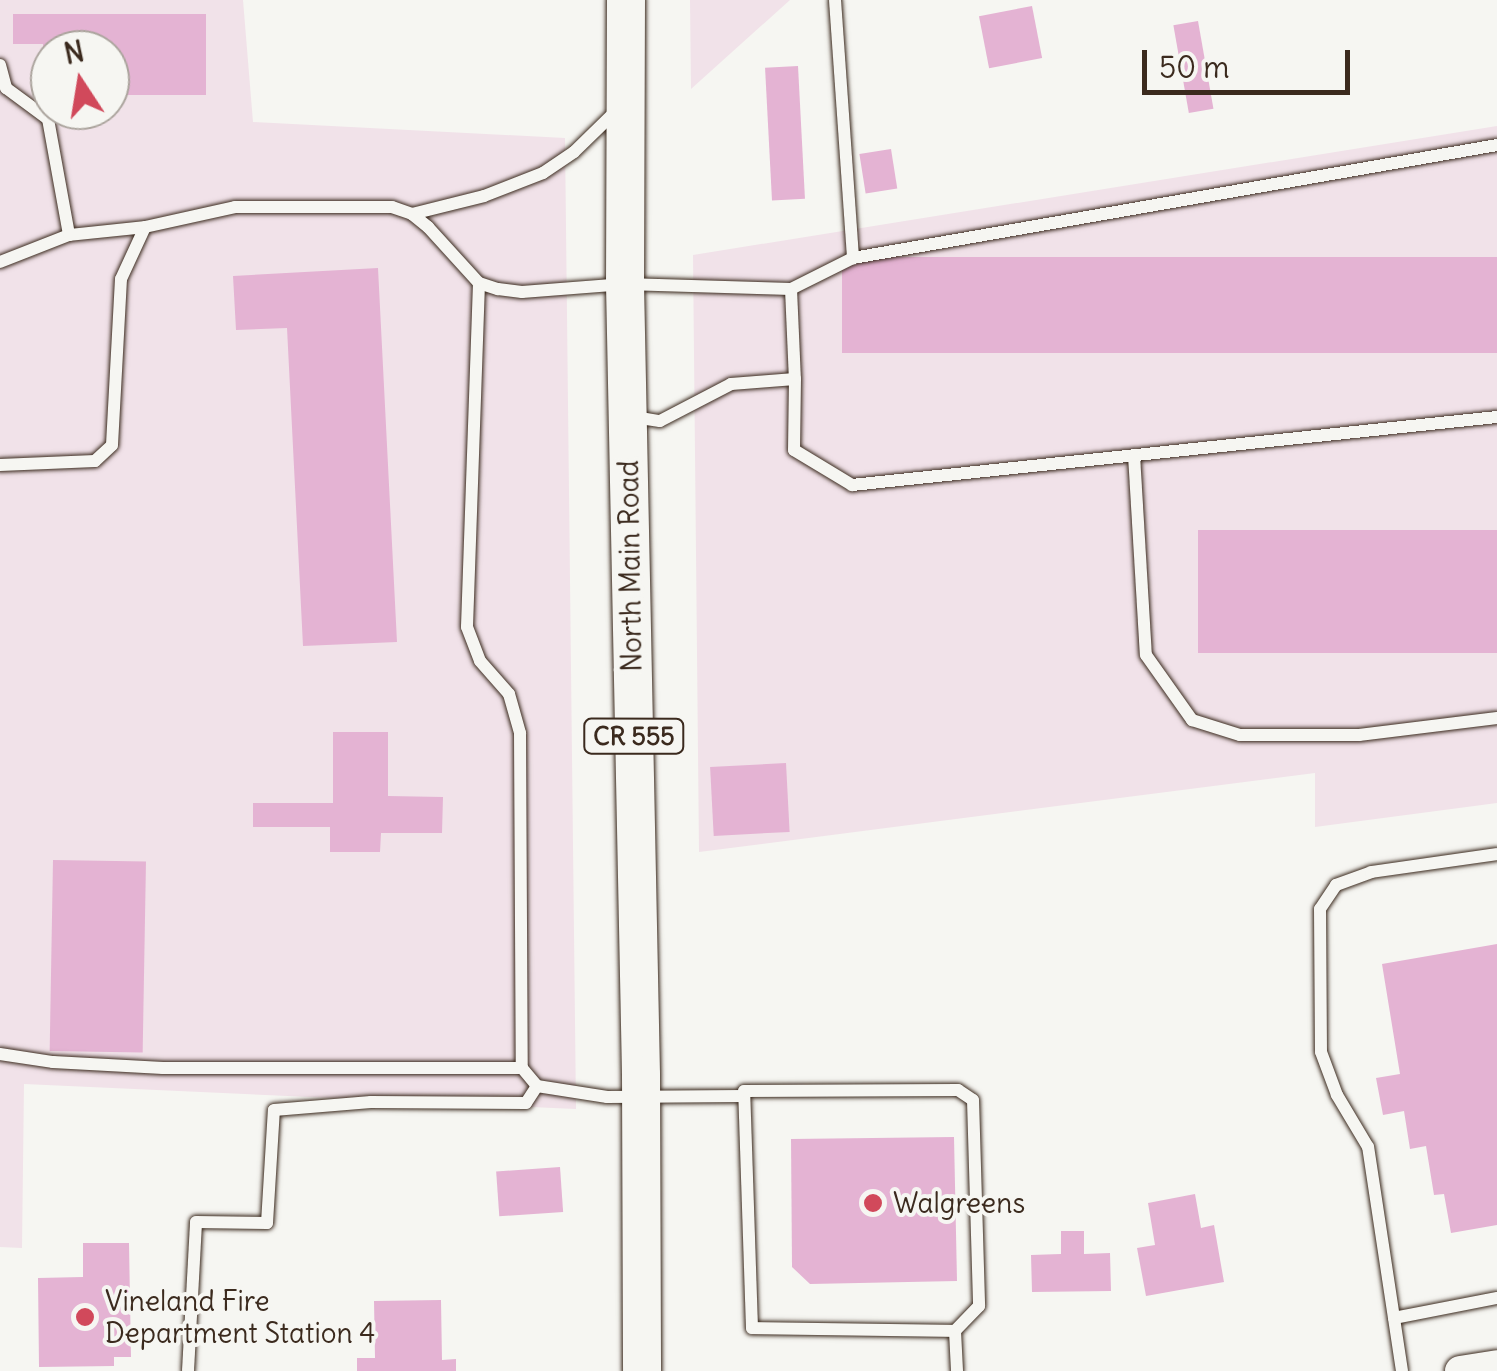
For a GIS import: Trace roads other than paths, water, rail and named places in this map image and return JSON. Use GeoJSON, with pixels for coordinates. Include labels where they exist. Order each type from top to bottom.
{"type":"FeatureCollection","features":[{"type":"Feature","properties":{"kind":"main road","name":"North Main Road"},"geometry":{"type":"LineString","coordinates":[[626,0],[625,284],[641,1096],[642,1371]]}},
{"type":"Feature","properties":{"kind":"street"},"geometry":{"type":"LineString","coordinates":[[1460,1371],[1497,1366]]}},
{"type":"Feature","properties":{"kind":"lane"},"geometry":{"type":"LineString","coordinates":[[834,0],[853,258]]}},
{"type":"Feature","properties":{"kind":"lane"},"geometry":{"type":"LineString","coordinates":[[0,65],[6,88],[48,119],[69,235]]}},
{"type":"Feature","properties":{"kind":"lane"},"geometry":{"type":"LineString","coordinates":[[412,214],[484,196],[543,174],[574,152],[626,101]]}},
{"type":"Feature","properties":{"kind":"lane"},"geometry":{"type":"LineString","coordinates":[[0,262],[69,235],[145,228],[235,207],[392,207],[412,214],[479,283],[522,292],[625,284],[791,289],[853,258],[1497,145]]}},
{"type":"Feature","properties":{"kind":"lane"},"geometry":{"type":"LineString","coordinates":[[0,465],[95,462],[112,445],[121,279],[145,228]]}},
{"type":"Feature","properties":{"kind":"lane"},"geometry":{"type":"LineString","coordinates":[[479,283],[467,627],[480,661],[509,694],[520,733],[522,1068],[536,1086],[608,1097],[744,1096]]}},
{"type":"Feature","properties":{"kind":"lane"},"geometry":{"type":"LineString","coordinates":[[791,289],[794,450],[852,485],[1497,417]]}},
{"type":"Feature","properties":{"kind":"lane"},"geometry":{"type":"LineString","coordinates":[[627,416],[660,421],[731,384],[795,379]]}},
{"type":"Feature","properties":{"kind":"lane"},"geometry":{"type":"LineString","coordinates":[[1134,455],[1146,655],[1192,720],[1240,735],[1359,735],[1497,718]]}},
{"type":"Feature","properties":{"kind":"lane"},"geometry":{"type":"LineString","coordinates":[[1402,1371],[1368,1147],[1338,1096],[1321,1052],[1320,909],[1336,885],[1371,872],[1497,854]]}},
{"type":"Feature","properties":{"kind":"lane"},"geometry":{"type":"LineString","coordinates":[[0,1054],[53,1062],[163,1068],[522,1068]]}},
{"type":"Feature","properties":{"kind":"lane"},"geometry":{"type":"LineString","coordinates":[[188,1371],[196,1222],[267,1223],[274,1110],[371,1102],[526,1102],[536,1086]]}},
{"type":"Feature","properties":{"kind":"lane"},"geometry":{"type":"LineString","coordinates":[[958,1090],[973,1100],[979,1306],[955,1330],[752,1328],[744,1091],[958,1090]]}},
{"type":"Feature","properties":{"kind":"lane"},"geometry":{"type":"LineString","coordinates":[[1394,1318],[1497,1298]]}},
{"type":"Feature","properties":{"kind":"lane"},"geometry":{"type":"LineString","coordinates":[[955,1330],[958,1371]]}},
{"type":"Feature","properties":{"kind":"place","name":"Walgreens"},"geometry":{"type":"Point","coordinates":[873,1203]}},
{"type":"Feature","properties":{"kind":"place","name":"Vineland Fire Department Station 4"},"geometry":{"type":"Point","coordinates":[85,1317]}}]}
